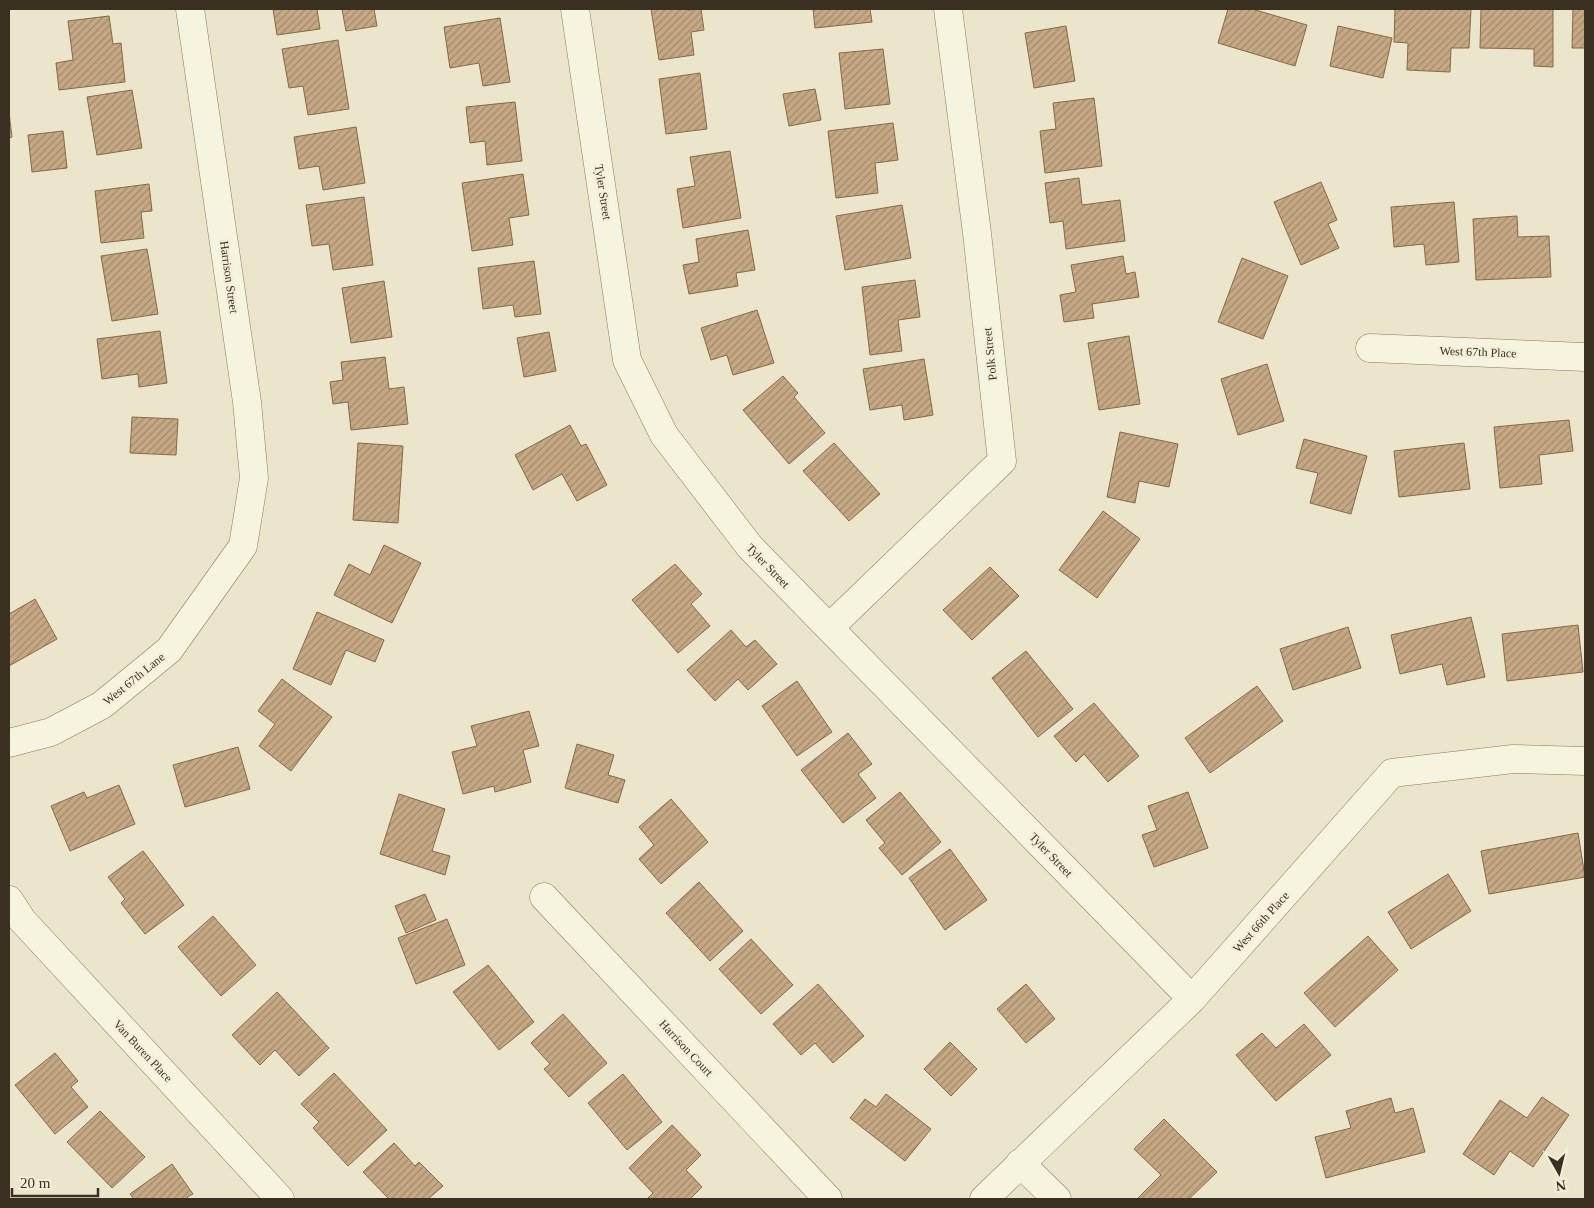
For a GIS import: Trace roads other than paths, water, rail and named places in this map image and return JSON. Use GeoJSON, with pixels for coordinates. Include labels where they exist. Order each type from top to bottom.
{"type":"FeatureCollection","features":[{"type":"Feature","properties":{"kind":"street","name":"Harrison Street"},"geometry":{"type":"LineString","coordinates":[[190,9],[247,402],[254,478],[243,546]]}},
{"type":"Feature","properties":{"kind":"street","name":"Tyler Street"},"geometry":{"type":"LineString","coordinates":[[575,9],[628,360],[664,435],[750,547],[1192,999]]}},
{"type":"Feature","properties":{"kind":"street","name":"Polk Street"},"geometry":{"type":"LineString","coordinates":[[829,628],[1002,461],[978,233],[948,9]]}},
{"type":"Feature","properties":{"kind":"street","name":"West 67th Place"},"geometry":{"type":"LineString","coordinates":[[1370,348],[1585,357]]}},
{"type":"Feature","properties":{"kind":"street","name":"West 67th Lane"},"geometry":{"type":"LineString","coordinates":[[9,743],[51,732],[102,705],[169,650],[243,546]]}},
{"type":"Feature","properties":{"kind":"street","name":"West 66th Place"},"geometry":{"type":"LineString","coordinates":[[984,1199],[1192,999],[1392,773],[1513,760],[1585,761]]}},
{"type":"Feature","properties":{"kind":"street","name":"Harrison Court"},"geometry":{"type":"LineString","coordinates":[[544,897],[828,1199]]}},
{"type":"Feature","properties":{"kind":"street","name":"Van Buren Place"},"geometry":{"type":"LineString","coordinates":[[9,900],[22,920],[280,1199]]}},
{"type":"Feature","properties":{"kind":"street"},"geometry":{"type":"LineString","coordinates":[[1020,1163],[1056,1199]]}}]}
